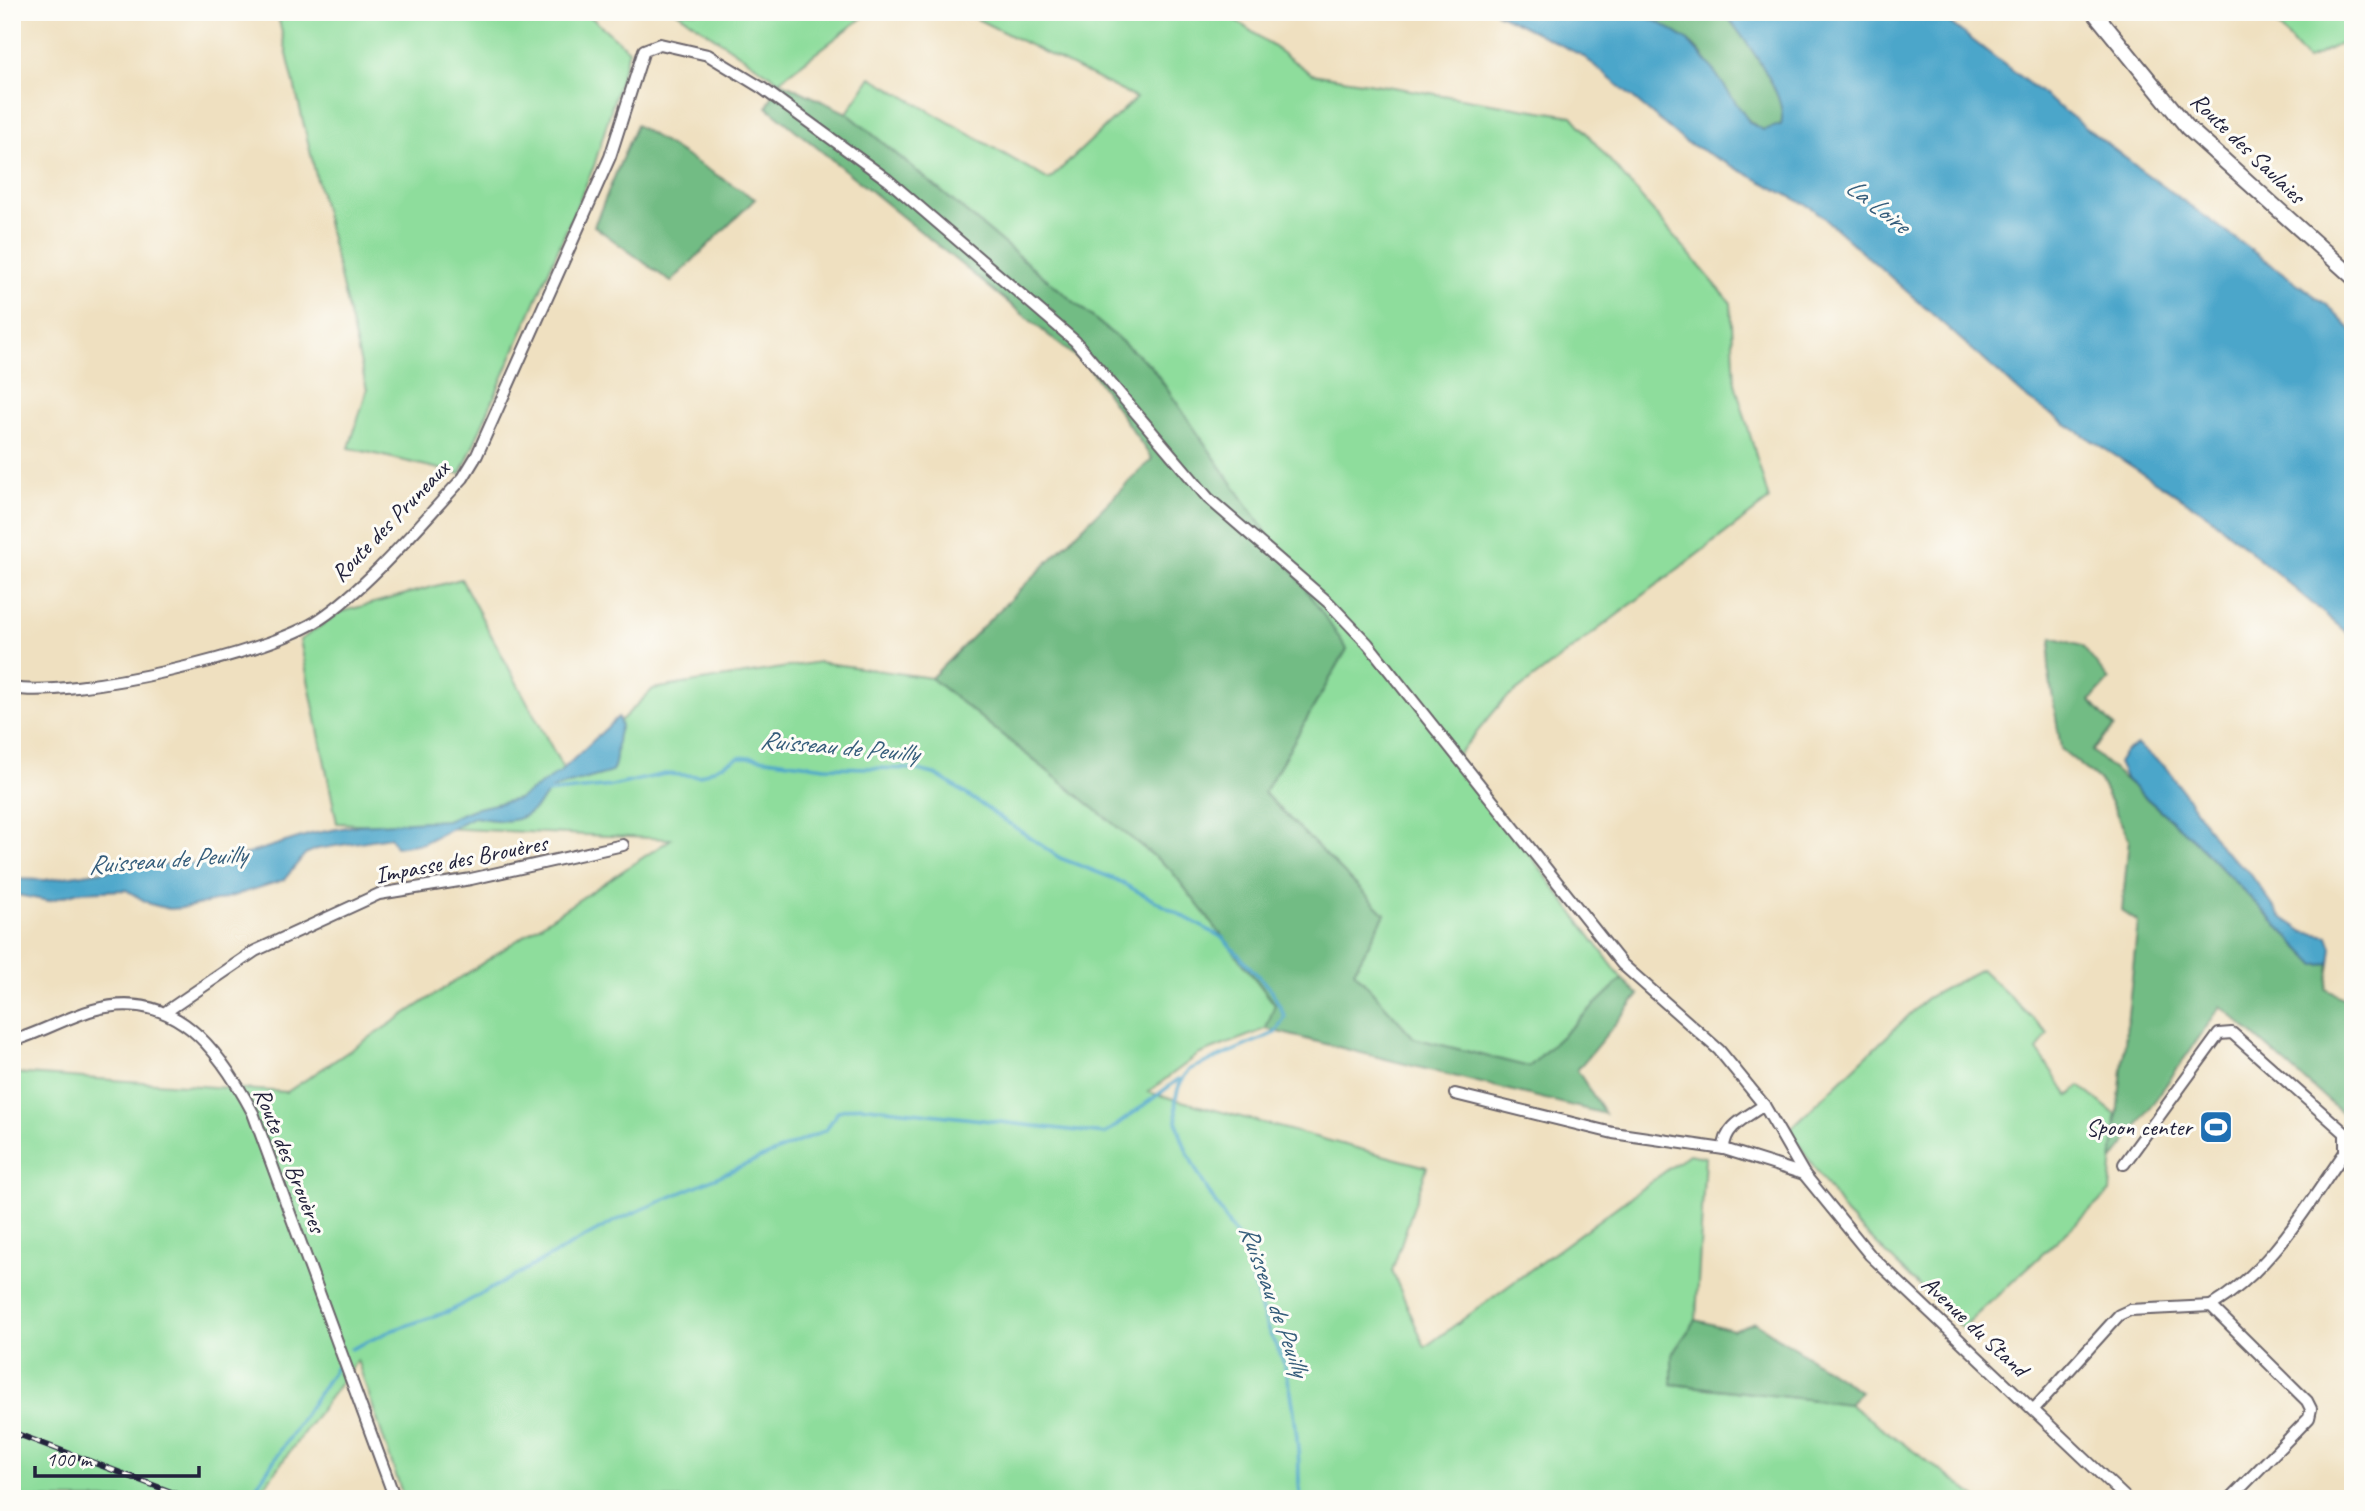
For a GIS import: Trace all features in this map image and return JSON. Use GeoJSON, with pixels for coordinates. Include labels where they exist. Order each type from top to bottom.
{"type":"FeatureCollection","features":[{"type":"Feature","properties":{"kind":"street","name":"Route des Saulaies"},"geometry":{"type":"LineString","coordinates":[[2094,12],[2189,128],[2353,277]]}},
{"type":"Feature","properties":{"kind":"street","name":"Route des Pruneaux"},"geometry":{"type":"LineString","coordinates":[[12,688],[58,690],[118,681],[282,638],[320,620],[411,534],[463,478],[477,455],[610,157],[644,50],[660,44]]}},
{"type":"Feature","properties":{"kind":"street","name":"Avenue du Stand"},"geometry":{"type":"LineString","coordinates":[[660,44],[708,55],[762,88],[888,180],[1075,341],[1208,498],[1329,603],[1368,644],[1622,964],[1649,991],[1707,1039],[1764,1105],[1804,1174],[1870,1255],[2127,1499]]}},
{"type":"Feature","properties":{"kind":"street","name":"Impasse des Brouères"},"geometry":{"type":"LineString","coordinates":[[167,1011],[255,951],[379,894],[471,879],[623,845]]}},
{"type":"Feature","properties":{"kind":"street","name":"Route des Brouères"},"geometry":{"type":"LineString","coordinates":[[12,1041],[78,1015],[128,1003],[167,1011],[186,1025],[215,1055],[237,1082],[253,1113],[395,1499]]}},
{"type":"Feature","properties":{"kind":"street"},"geometry":{"type":"LineString","coordinates":[[2034,1409],[2119,1315],[2130,1310],[2189,1310],[2211,1306],[2258,1272],[2345,1152],[2346,1133],[2232,1033],[2225,1032],[2219,1034],[2124,1164]]}},
{"type":"Feature","properties":{"kind":"street"},"geometry":{"type":"LineString","coordinates":[[1455,1094],[1613,1133],[1724,1149],[1804,1174]]}},
{"type":"Feature","properties":{"kind":"street"},"geometry":{"type":"LineString","coordinates":[[1724,1149],[1724,1139],[1729,1129],[1764,1105]]}},
{"type":"Feature","properties":{"kind":"street"},"geometry":{"type":"LineString","coordinates":[[2211,1306],[2311,1409],[2309,1418],[2230,1499]]}},
{"type":"Feature","properties":{"kind":"green space"},"geometry":{"type":"Polygon","coordinates":[[[277,12],[585,12],[629,50],[594,166],[461,474],[349,448],[367,390],[277,12]]]}},
{"type":"Feature","properties":{"kind":"green space"},"geometry":{"type":"Polygon","coordinates":[[[677,12],[870,12],[779,81],[677,12]]]}},
{"type":"Feature","properties":{"kind":"green space"},"geometry":{"type":"Polygon","coordinates":[[[963,12],[1224,12],[1312,74],[1572,116],[1731,303],[1735,383],[1769,500],[1502,702],[1457,756],[1622,979],[1529,1067],[1414,1038],[1354,971],[1385,914],[1264,793],[1347,649],[1151,366],[847,113],[871,77],[1049,180],[1136,98],[963,12]]]}},
{"type":"Feature","properties":{"kind":"green space"},"geometry":{"type":"Polygon","coordinates":[[[1635,12],[1724,12],[1772,83],[1782,113],[1781,125],[1763,130],[1751,122],[1732,100],[1698,50],[1681,36],[1635,12]]]}},
{"type":"Feature","properties":{"kind":"green space"},"geometry":{"type":"Polygon","coordinates":[[[2266,12],[2353,12],[2353,54],[2341,43],[2307,60],[2266,12]]]}},
{"type":"Feature","properties":{"kind":"green space"},"geometry":{"type":"Polygon","coordinates":[[[779,81],[847,113],[1151,366],[1347,649],[1264,793],[1385,914],[1354,971],[1414,1038],[1529,1067],[1622,979],[1639,995],[1577,1070],[1605,1114],[1266,1029],[1275,1004],[1170,869],[931,678],[1152,459],[1089,368],[767,107],[779,81]]]}},
{"type":"Feature","properties":{"kind":"green space"},"geometry":{"type":"Polygon","coordinates":[[[636,125],[755,199],[671,282],[594,226],[636,125]]]}},
{"type":"Feature","properties":{"kind":"green space"},"geometry":{"type":"Polygon","coordinates":[[[461,579],[566,774],[653,689],[819,662],[931,678],[1170,869],[1275,1005],[1266,1029],[1198,1055],[1148,1092],[1427,1167],[1392,1271],[1425,1347],[1689,1154],[1705,1157],[1696,1320],[1672,1354],[1672,1384],[1849,1404],[1979,1499],[404,1499],[357,1360],[255,1499],[12,1499],[12,1073],[287,1092],[671,839],[337,823],[300,640],[341,612],[461,579]]]}},
{"type":"Feature","properties":{"kind":"green space"},"geometry":{"type":"Polygon","coordinates":[[[2052,637],[2082,646],[2109,680],[2090,701],[2114,727],[2092,751],[2194,840],[2316,965],[2330,964],[2326,989],[2353,1003],[2353,1123],[2221,1006],[2112,1162],[2138,922],[2122,911],[2129,839],[2100,781],[2061,749],[2048,668],[2052,637]]]}},
{"type":"Feature","properties":{"kind":"green space"},"geometry":{"type":"Polygon","coordinates":[[[1981,969],[2048,1033],[2037,1050],[2069,1096],[2080,1086],[2116,1115],[2110,1192],[1962,1328],[1846,1214],[1789,1130],[1927,998],[1981,969]]]}},
{"type":"Feature","properties":{"kind":"green space"},"geometry":{"type":"Polygon","coordinates":[[[1696,1320],[1733,1330],[1755,1322],[1861,1392],[1849,1404],[1672,1384],[1672,1354],[1696,1320]]]}},
{"type":"Feature","properties":{"kind":"water","name":"La Loire"},"geometry":{"type":"Polygon","coordinates":[[[1495,12],[1635,12],[1660,23],[1687,40],[1709,64],[1750,123],[1763,130],[1781,125],[1782,113],[1778,98],[1752,50],[1724,12],[1936,12],[2141,170],[2327,305],[2353,332],[2353,638],[2209,516],[2029,400],[1814,209],[1684,141],[1583,56],[1495,12]]]}},
{"type":"Feature","properties":{"kind":"water"},"geometry":{"type":"Polygon","coordinates":[[[618,717],[621,726],[612,772],[555,788],[529,813],[514,820],[473,817],[423,843],[396,847],[390,837],[317,849],[305,854],[284,880],[220,900],[183,908],[169,909],[150,904],[126,890],[79,892],[48,901],[12,894],[12,879],[45,880],[135,866],[221,862],[311,834],[358,825],[446,820],[473,809],[518,799],[560,772],[618,717]]]}},
{"type":"Feature","properties":{"kind":"water"},"geometry":{"type":"Polygon","coordinates":[[[2137,745],[2167,768],[2222,849],[2249,872],[2280,916],[2304,932],[2328,936],[2332,947],[2330,964],[2316,965],[2194,840],[2126,780],[2118,763],[2125,752],[2137,745]]]}},
{"type":"Feature","properties":{"kind":"waterway","name":"Ruisseau de Peuilly"},"geometry":{"type":"LineString","coordinates":[[545,793],[612,786],[665,774],[699,776],[739,757],[825,767],[914,769],[934,774],[951,784],[1060,858],[1115,879],[1223,938],[1272,991],[1285,1017],[1275,1033],[1191,1069],[1179,1087],[1176,1109],[1180,1133],[1190,1158],[1241,1246],[1267,1327],[1283,1361],[1295,1417],[1301,1499]]}},
{"type":"Feature","properties":{"kind":"waterway"},"geometry":{"type":"LineString","coordinates":[[351,1349],[393,1330],[450,1311],[615,1221],[826,1130],[838,1111],[860,1106],[1105,1134],[1179,1079]]}},
{"type":"Feature","properties":{"kind":"waterway"},"geometry":{"type":"LineString","coordinates":[[250,1496],[337,1366]]}},
{"type":"Feature","properties":{"kind":"railway"},"geometry":{"type":"LineString","coordinates":[[12,1432],[190,1499]]}},
{"type":"Feature","properties":{"kind":"place","name":"Spoon center"},"geometry":{"type":"Point","coordinates":[2216,1127]}}]}
